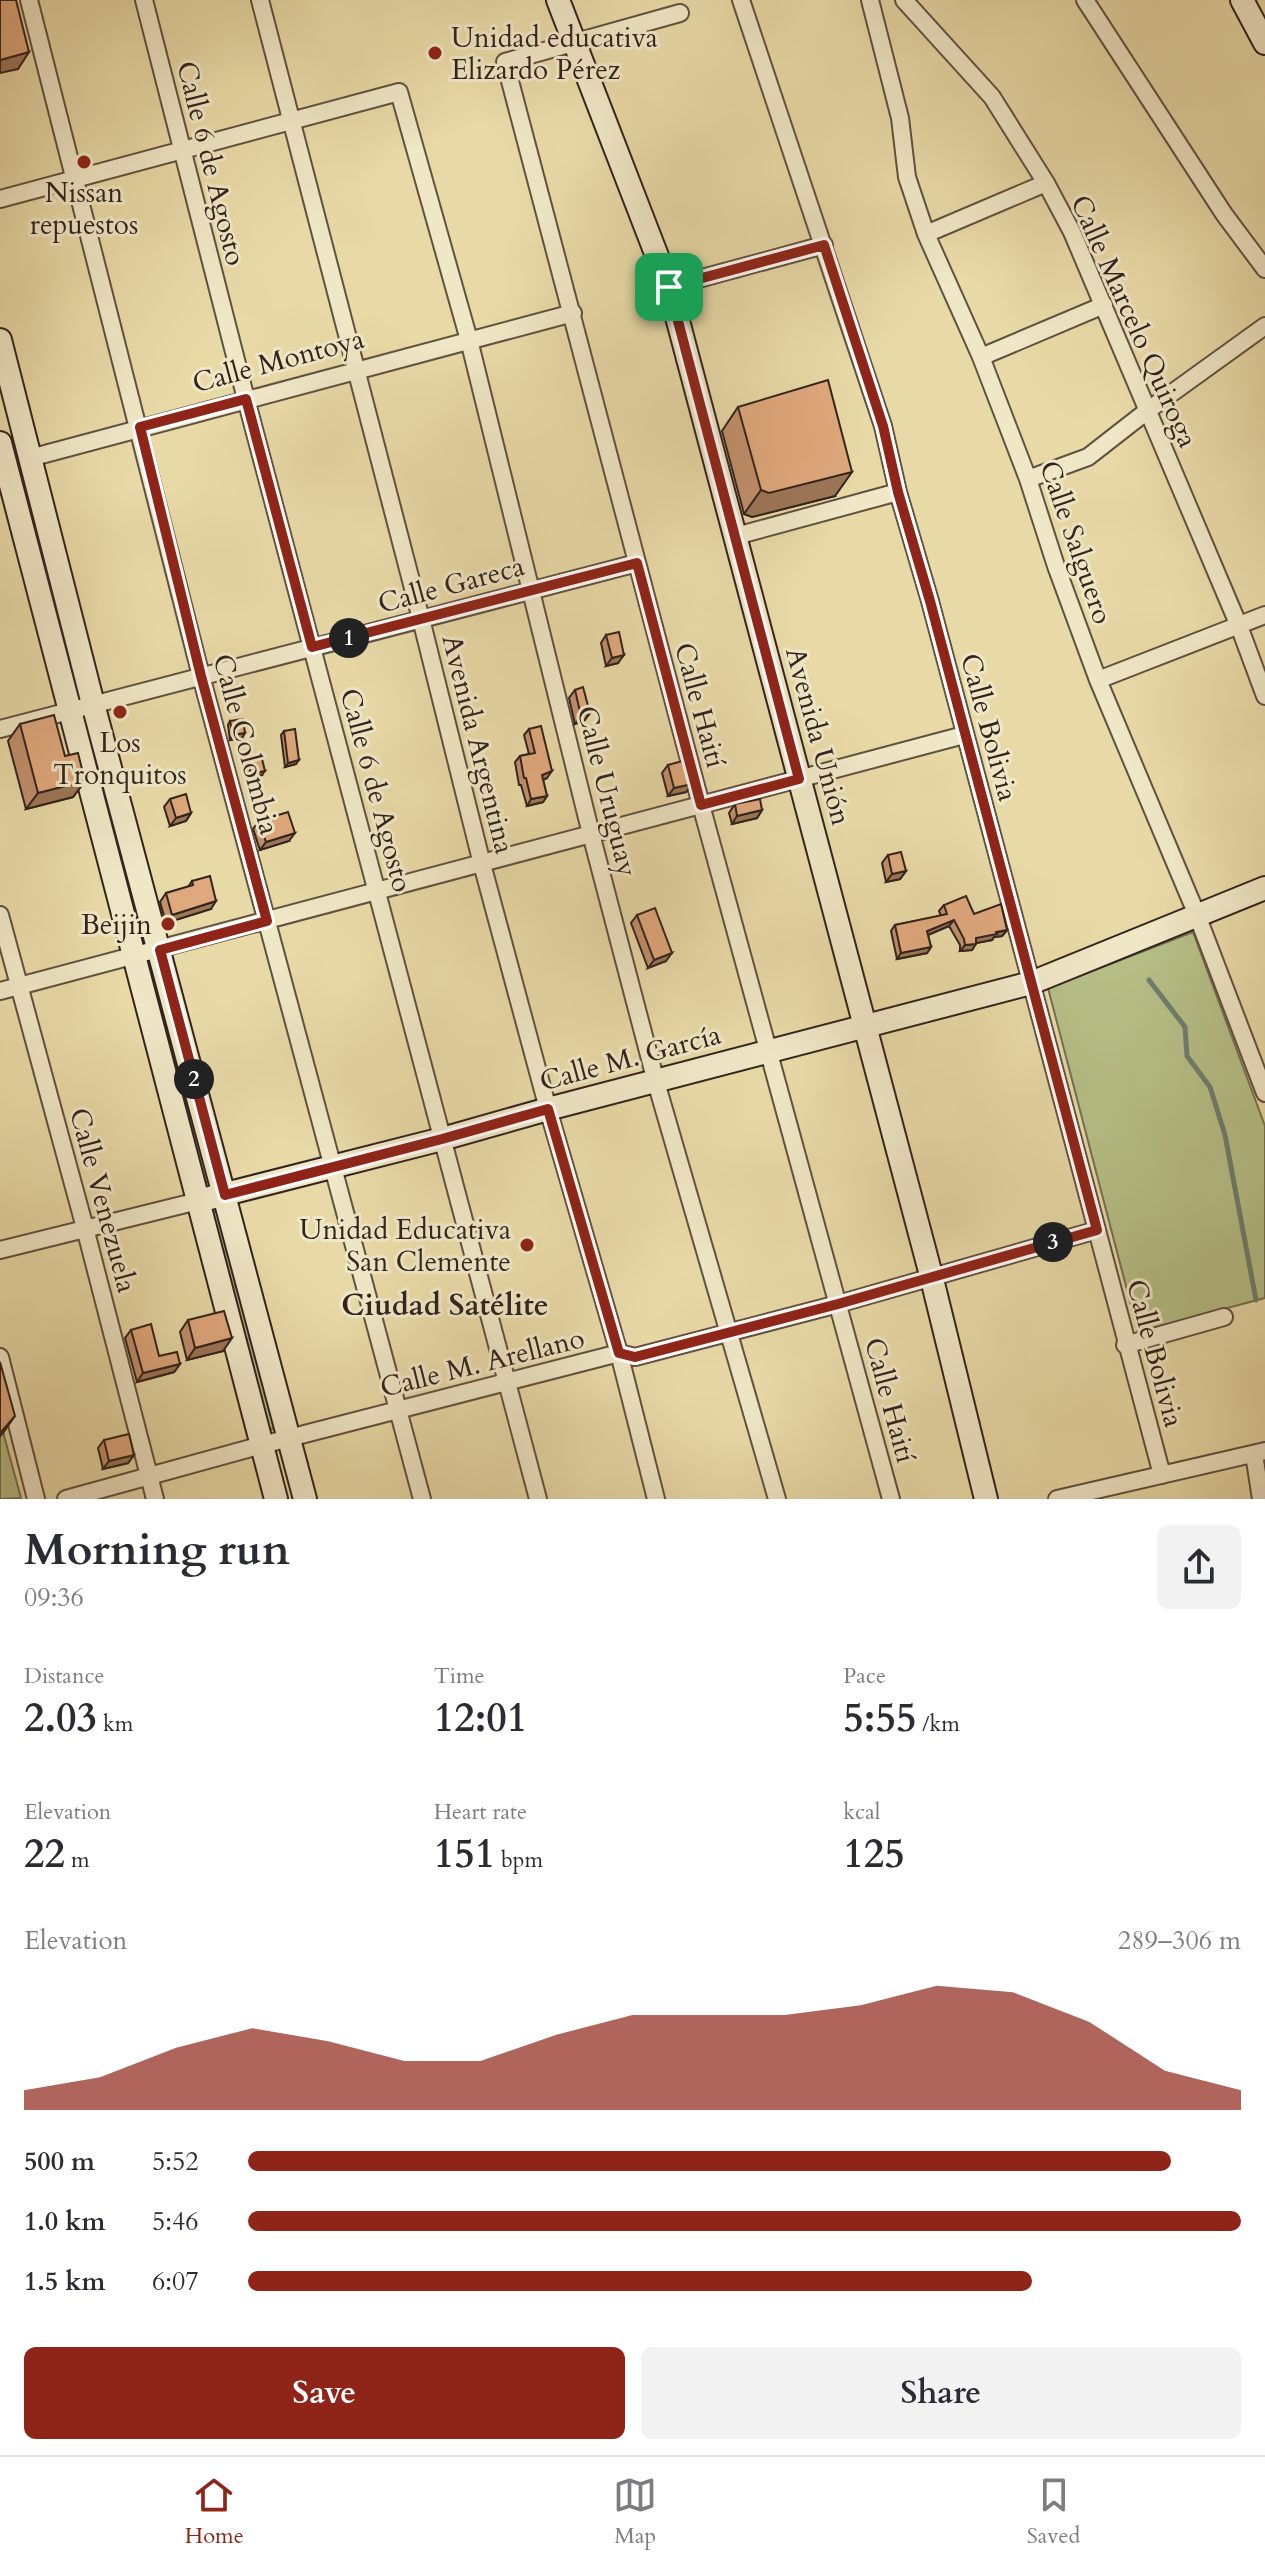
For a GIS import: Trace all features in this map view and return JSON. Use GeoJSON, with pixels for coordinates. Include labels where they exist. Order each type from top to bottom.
{"type":"FeatureCollection","features":[{"type":"Feature","properties":{"kind":"street","name":"Calle Colombia"},"geometry":{"type":"LineString","coordinates":[[29,0],[201,676],[422,1499]]}},
{"type":"Feature","properties":{"kind":"street","name":"Calle 6 de Agosto"},"geometry":{"type":"LineString","coordinates":[[144,0],[246,399],[538,1499]]}},
{"type":"Feature","properties":{"kind":"street","name":"Avenida Argentina"},"geometry":{"type":"LineString","coordinates":[[260,0],[482,864],[548,1109],[619,1353],[656,1499]]}},
{"type":"Feature","properties":{"kind":"street","name":"Avenida Unión"},"geometry":{"type":"LineString","coordinates":[[558,0],[572,43],[669,287],[931,1275],[986,1499]]}},
{"type":"Feature","properties":{"kind":"street","name":"Calle Bolivia"},"geometry":{"type":"LineString","coordinates":[[741,0],[883,426],[898,492],[930,601],[1125,1345],[1162,1475]]}},
{"type":"Feature","properties":{"kind":"street","name":"Calle Salguero"},"geometry":{"type":"LineString","coordinates":[[870,0],[900,118],[907,177],[926,234],[981,357],[1028,479],[1098,680],[1197,915],[1265,1093]]}},
{"type":"Feature","properties":{"kind":"street","name":"Calle Marcelo Quiroga"},"geometry":{"type":"LineString","coordinates":[[904,0],[992,97],[1046,183],[1072,232],[1239,626],[1265,696]]}},
{"type":"Feature","properties":{"kind":"street"},"geometry":{"type":"LineString","coordinates":[[1085,0],[1224,214],[1265,269]]}},
{"type":"Feature","properties":{"kind":"street"},"geometry":{"type":"LineString","coordinates":[[1242,0],[1265,43]]}},
{"type":"Feature","properties":{"kind":"street"},"geometry":{"type":"LineString","coordinates":[[572,43],[680,13]]}},
{"type":"Feature","properties":{"kind":"street","name":"Calle Haití"},"geometry":{"type":"LineString","coordinates":[[572,43],[505,62],[767,1051],[891,1499]]}},
{"type":"Feature","properties":{"kind":"street","name":"Calle Uruguay"},"geometry":{"type":"LineString","coordinates":[[290,121],[399,92],[469,340],[591,834],[656,1082],[777,1499]]}},
{"type":"Feature","properties":{"kind":"street"},"geometry":{"type":"LineString","coordinates":[[0,199],[290,121]]}},
{"type":"Feature","properties":{"kind":"street"},"geometry":{"type":"LineString","coordinates":[[926,234],[1046,183]]}},
{"type":"Feature","properties":{"kind":"street"},"geometry":{"type":"LineString","coordinates":[[669,287],[824,245]]}},
{"type":"Feature","properties":{"kind":"street"},"geometry":{"type":"LineString","coordinates":[[981,357],[1104,305]]}},
{"type":"Feature","properties":{"kind":"street","name":"Calle Montoya"},"geometry":{"type":"LineString","coordinates":[[2,458],[30,458],[573,313]]}},
{"type":"Feature","properties":{"kind":"street"},"geometry":{"type":"LineString","coordinates":[[1028,479],[1088,457],[1265,326]]}},
{"type":"Feature","properties":{"kind":"street"},"geometry":{"type":"LineString","coordinates":[[0,340],[93,704],[305,1499]]}},
{"type":"Feature","properties":{"kind":"street"},"geometry":{"type":"LineString","coordinates":[[2,458],[136,956],[276,1499]]}},
{"type":"Feature","properties":{"kind":"street"},"geometry":{"type":"LineString","coordinates":[[736,536],[898,492]]}},
{"type":"Feature","properties":{"kind":"street","name":"Calle Gareca"},"geometry":{"type":"LineString","coordinates":[[0,729],[637,563]]}},
{"type":"Feature","properties":{"kind":"street"},"geometry":{"type":"LineString","coordinates":[[1098,680],[1265,615]]}},
{"type":"Feature","properties":{"kind":"street"},"geometry":{"type":"LineString","coordinates":[[0,991],[964,735]]}},
{"type":"Feature","properties":{"kind":"street","name":"Calle M. García"},"geometry":{"type":"LineString","coordinates":[[0,1250],[442,1139],[1031,983],[1265,888]]}},
{"type":"Feature","properties":{"kind":"street","name":"Calle Venezuela"},"geometry":{"type":"LineString","coordinates":[[0,915],[155,1499]]}},
{"type":"Feature","properties":{"kind":"street","name":"Calle M. Arellano"},"geometry":{"type":"LineString","coordinates":[[66,1499],[619,1353],[635,1357],[838,1304],[1097,1230]]}},
{"type":"Feature","properties":{"kind":"street"},"geometry":{"type":"LineString","coordinates":[[1125,1345],[1224,1317]]}},
{"type":"Feature","properties":{"kind":"street"},"geometry":{"type":"LineString","coordinates":[[0,1357],[36,1499]]}},
{"type":"Feature","properties":{"kind":"street"},"geometry":{"type":"LineString","coordinates":[[1057,1499],[1259,1452],[1261,1499]]}},
{"type":"Feature","properties":{"kind":"green space"},"geometry":{"type":"Polygon","coordinates":[[[27,471],[82,688],[71,691],[15,474],[27,471]]]}},
{"type":"Feature","properties":{"kind":"green space"},"geometry":{"type":"Polygon","coordinates":[[[91,722],[150,939],[138,942],[79,725],[91,722]]]}},
{"type":"Feature","properties":{"kind":"green space"},"geometry":{"type":"Polygon","coordinates":[[[1193,932],[1265,1126],[1265,1298],[1138,1332],[1048,988],[1193,932]]]}},
{"type":"Feature","properties":{"kind":"green space"},"geometry":{"type":"Polygon","coordinates":[[[157,963],[213,1180],[200,1184],[145,966],[157,963]]]}},
{"type":"Feature","properties":{"kind":"green space"},"geometry":{"type":"Polygon","coordinates":[[[221,1210],[277,1428],[265,1431],[209,1213],[221,1210]]]}},
{"type":"Feature","properties":{"kind":"green space"},"geometry":{"type":"Polygon","coordinates":[[[0,1421],[21,1498],[0,1499],[0,1421]]]}},
{"type":"Feature","properties":{"kind":"building"},"geometry":{"type":"Polygon","coordinates":[[[0,0],[16,0],[29,52],[0,60],[0,0]]]}},
{"type":"Feature","properties":{"kind":"building"},"geometry":{"type":"Polygon","coordinates":[[[828,380],[852,472],[769,493],[761,490],[738,407],[828,380]]]}},
{"type":"Feature","properties":{"kind":"building"},"geometry":{"type":"Polygon","coordinates":[[[619,632],[624,655],[612,658],[606,635],[619,632]]]}},
{"type":"Feature","properties":{"kind":"building"},"geometry":{"type":"Polygon","coordinates":[[[583,687],[590,713],[581,716],[575,690],[583,687]]]}},
{"type":"Feature","properties":{"kind":"building"},"geometry":{"type":"Polygon","coordinates":[[[54,715],[65,756],[78,753],[85,781],[38,793],[20,724],[54,715]]]}},
{"type":"Feature","properties":{"kind":"building"},"geometry":{"type":"Polygon","coordinates":[[[243,719],[245,733],[233,735],[230,721],[243,719]]]}},
{"type":"Feature","properties":{"kind":"building"},"geometry":{"type":"Polygon","coordinates":[[[541,726],[552,771],[542,775],[547,796],[531,799],[520,756],[535,753],[529,729],[541,726]]]}},
{"type":"Feature","properties":{"kind":"building"},"geometry":{"type":"Polygon","coordinates":[[[295,729],[299,760],[288,763],[284,731],[295,729]]]}},
{"type":"Feature","properties":{"kind":"building"},"geometry":{"type":"Polygon","coordinates":[[[261,755],[265,771],[251,774],[247,758],[261,755]]]}},
{"type":"Feature","properties":{"kind":"building"},"geometry":{"type":"Polygon","coordinates":[[[686,760],[692,784],[674,788],[668,765],[686,760]]]}},
{"type":"Feature","properties":{"kind":"building"},"geometry":{"type":"Polygon","coordinates":[[[186,794],[191,813],[176,818],[170,799],[186,794]]]}},
{"type":"Feature","properties":{"kind":"building"},"geometry":{"type":"Polygon","coordinates":[[[760,799],[762,810],[737,816],[735,804],[760,799]]]}},
{"type":"Feature","properties":{"kind":"building"},"geometry":{"type":"Polygon","coordinates":[[[288,812],[295,833],[266,842],[259,821],[288,812]]]}},
{"type":"Feature","properties":{"kind":"building"},"geometry":{"type":"Polygon","coordinates":[[[901,852],[906,871],[892,874],[888,855],[901,852]]]}},
{"type":"Feature","properties":{"kind":"building"},"geometry":{"type":"Polygon","coordinates":[[[210,876],[216,901],[172,915],[166,893],[210,876]]]}},
{"type":"Feature","properties":{"kind":"building"},"geometry":{"type":"Polygon","coordinates":[[[966,896],[974,914],[1001,904],[1007,930],[976,938],[976,944],[965,945],[954,920],[927,931],[931,947],[901,953],[895,925],[947,914],[944,905],[966,896]]]}},
{"type":"Feature","properties":{"kind":"building"},"geometry":{"type":"Polygon","coordinates":[[[655,908],[672,953],[654,960],[637,915],[655,908]]]}},
{"type":"Feature","properties":{"kind":"building"},"geometry":{"type":"Polygon","coordinates":[[[224,1311],[232,1338],[195,1348],[188,1320],[224,1311]]]}},
{"type":"Feature","properties":{"kind":"building"},"geometry":{"type":"Polygon","coordinates":[[[151,1324],[159,1356],[177,1352],[180,1364],[143,1373],[131,1330],[151,1324]]]}},
{"type":"Feature","properties":{"kind":"building"},"geometry":{"type":"Polygon","coordinates":[[[0,1362],[15,1416],[0,1433],[0,1362]]]}},
{"type":"Feature","properties":{"kind":"building"},"geometry":{"type":"Polygon","coordinates":[[[129,1434],[134,1455],[109,1461],[104,1440],[129,1434]]]}},
{"type":"Feature","properties":{"kind":"waterway"},"geometry":{"type":"LineString","coordinates":[[1149,980],[1185,1027],[1187,1056],[1210,1087],[1225,1135],[1256,1300]]}},
{"type":"Feature","properties":{"kind":"place","name":"Unidad educativa Elizardo Pérez"},"geometry":{"type":"Point","coordinates":[435,53]}},
{"type":"Feature","properties":{"kind":"place","name":"Nissan repuestos"},"geometry":{"type":"Point","coordinates":[84,162]}},
{"type":"Feature","properties":{"kind":"place","name":"Los Tronquitos"},"geometry":{"type":"Point","coordinates":[120,712]}},
{"type":"Feature","properties":{"kind":"place","name":"Beijin"},"geometry":{"type":"Point","coordinates":[168,924]}},
{"type":"Feature","properties":{"kind":"place","name":"Unidad Educativa San Clemente"},"geometry":{"type":"Point","coordinates":[527,1245]}},
{"type":"Feature","properties":{"kind":"district","name":"Ciudad Satélite"},"geometry":{"type":"Point","coordinates":[445,1305]}},
{"type":"Feature","properties":{"kind":"route"},"geometry":{"type":"LineString","coordinates":[[824,245],[883,426],[898,492],[930,601],[1097,1230],[838,1304],[635,1357],[619,1353],[548,1109],[225,1195],[160,950],[267,921],[201,676],[140,427],[246,399],[312,647],[637,563],[701,805],[799,779],[669,287],[824,245]]}}]}
